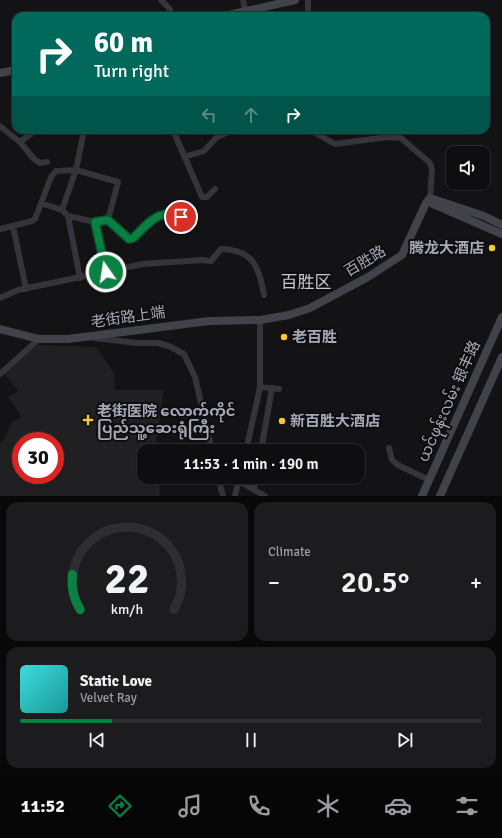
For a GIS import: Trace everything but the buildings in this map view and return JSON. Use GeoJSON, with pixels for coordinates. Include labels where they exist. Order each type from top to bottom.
{"type":"FeatureCollection","features":[{"type":"Feature","properties":{"kind":"main road"},"geometry":{"type":"LineString","coordinates":[[239,12],[295,0]]}},
{"type":"Feature","properties":{"kind":"main road"},"geometry":{"type":"LineString","coordinates":[[0,74],[12,71]]}},
{"type":"Feature","properties":{"kind":"main road"},"geometry":{"type":"LineString","coordinates":[[430,202],[484,216],[502,225]]}},
{"type":"Feature","properties":{"kind":"main road"},"geometry":{"type":"LineString","coordinates":[[430,202],[502,234]]}},
{"type":"Feature","properties":{"kind":"main road","name":"百胜路"},"geometry":{"type":"LineString","coordinates":[[260,320],[289,315],[310,308],[368,277],[399,258],[430,202]]}},
{"type":"Feature","properties":{"kind":"main road","name":"ယင်ဖုန်းလမ်း 银丰路"},"geometry":{"type":"LineString","coordinates":[[422,496],[502,317]]}},
{"type":"Feature","properties":{"kind":"main road","name":"老街路上端"},"geometry":{"type":"LineString","coordinates":[[0,329],[39,339],[68,339],[209,321],[260,320]]}},
{"type":"Feature","properties":{"kind":"main road","name":"ယင်ဖုန်းလမ်း 银丰路"},"geometry":{"type":"LineString","coordinates":[[440,496],[502,357]]}},
{"type":"Feature","properties":{"kind":"street"},"geometry":{"type":"LineString","coordinates":[[161,0],[171,12]]}},
{"type":"Feature","properties":{"kind":"street"},"geometry":{"type":"LineString","coordinates":[[243,0],[245,10]]}},
{"type":"Feature","properties":{"kind":"street"},"geometry":{"type":"LineString","coordinates":[[308,0],[308,12]]}},
{"type":"Feature","properties":{"kind":"street"},"geometry":{"type":"LineString","coordinates":[[0,126],[20,142],[34,158],[40,162],[47,162]]}},
{"type":"Feature","properties":{"kind":"street"},"geometry":{"type":"LineString","coordinates":[[20,142],[31,134]]}},
{"type":"Feature","properties":{"kind":"street"},"geometry":{"type":"LineString","coordinates":[[62,210],[76,170],[83,134]]}},
{"type":"Feature","properties":{"kind":"street"},"geometry":{"type":"LineString","coordinates":[[174,134],[202,197],[207,197],[215,189]]}},
{"type":"Feature","properties":{"kind":"street"},"geometry":{"type":"LineString","coordinates":[[184,157],[204,151],[217,137],[224,134]]}},
{"type":"Feature","properties":{"kind":"street"},"geometry":{"type":"LineString","coordinates":[[317,134],[335,144],[388,137],[401,138],[430,163],[432,169],[430,202]]}},
{"type":"Feature","properties":{"kind":"street"},"geometry":{"type":"LineString","coordinates":[[0,230],[32,221],[35,218],[56,171],[76,170],[118,182],[108,220]]}},
{"type":"Feature","properties":{"kind":"street"},"geometry":{"type":"LineString","coordinates":[[41,203],[62,210],[68,216],[95,222],[108,220]]}},
{"type":"Feature","properties":{"kind":"street"},"geometry":{"type":"LineString","coordinates":[[108,220],[129,239],[133,238],[161,215],[168,214],[181,217]]}},
{"type":"Feature","properties":{"kind":"street"},"geometry":{"type":"LineString","coordinates":[[68,216],[80,278]]}},
{"type":"Feature","properties":{"kind":"street"},"geometry":{"type":"LineString","coordinates":[[95,222],[106,272]]}},
{"type":"Feature","properties":{"kind":"street"},"geometry":{"type":"LineString","coordinates":[[13,226],[26,289]]}},
{"type":"Feature","properties":{"kind":"street"},"geometry":{"type":"LineString","coordinates":[[0,298],[18,290],[143,264],[202,260],[211,261],[221,249],[237,251],[252,259],[261,281],[264,295]]}},
{"type":"Feature","properties":{"kind":"street"},"geometry":{"type":"LineString","coordinates":[[248,444],[260,387],[260,320]]}},
{"type":"Feature","properties":{"kind":"street"},"geometry":{"type":"LineString","coordinates":[[86,337],[137,343],[158,343],[169,346],[184,354],[195,377],[210,444]]}},
{"type":"Feature","properties":{"kind":"street"},"geometry":{"type":"LineString","coordinates":[[0,374],[39,339]]}},
{"type":"Feature","properties":{"kind":"street"},"geometry":{"type":"LineString","coordinates":[[260,387],[279,389]]}},
{"type":"Feature","properties":{"kind":"street"},"geometry":{"type":"LineString","coordinates":[[262,444],[272,388]]}},
{"type":"Feature","properties":{"kind":"street"},"geometry":{"type":"LineString","coordinates":[[389,448],[392,460],[398,465],[429,480]]}},
{"type":"Feature","properties":{"kind":"street"},"geometry":{"type":"LineString","coordinates":[[220,484],[223,496]]}},
{"type":"Feature","properties":{"kind":"street"},"geometry":{"type":"LineString","coordinates":[[235,496],[238,484]]}},
{"type":"Feature","properties":{"kind":"street"},"geometry":{"type":"LineString","coordinates":[[246,484],[265,496]]}},
{"type":"Feature","properties":{"kind":"street"},"geometry":{"type":"LineString","coordinates":[[254,490],[255,484]]}},
{"type":"Feature","properties":{"kind":"shaded area","name":"老街医院 လောက်ကိုင် ပြည်သူ့ဆေးရုံကြီး"},"geometry":{"type":"Polygon","coordinates":[[[38,345],[96,347],[114,373],[115,390],[164,390],[156,444],[137,444],[137,484],[159,484],[160,496],[0,496],[0,442],[4,440],[12,422],[22,417],[8,397],[18,391],[4,373],[38,345]]]}},
{"type":"Feature","properties":{"kind":"place","name":"腾龙大酒店"},"geometry":{"type":"Point","coordinates":[492,248]}},
{"type":"Feature","properties":{"kind":"place","name":"老百胜"},"geometry":{"type":"Point","coordinates":[284,337]}},
{"type":"Feature","properties":{"kind":"place","name":"老街医院 လောက်ကိုင် ပြည်သူ့ဆေးရုံကြီး"},"geometry":{"type":"Point","coordinates":[88,420]}},
{"type":"Feature","properties":{"kind":"place","name":"新百胜大酒店"},"geometry":{"type":"Point","coordinates":[282,421]}},
{"type":"Feature","properties":{"kind":"district","name":"百胜区"},"geometry":{"type":"Point","coordinates":[306,282]}},
{"type":"Feature","properties":{"kind":"route"},"geometry":{"type":"LineString","coordinates":[[106,272],[95,222],[108,220],[129,239],[133,238],[161,215],[168,214],[181,217]]}}]}
